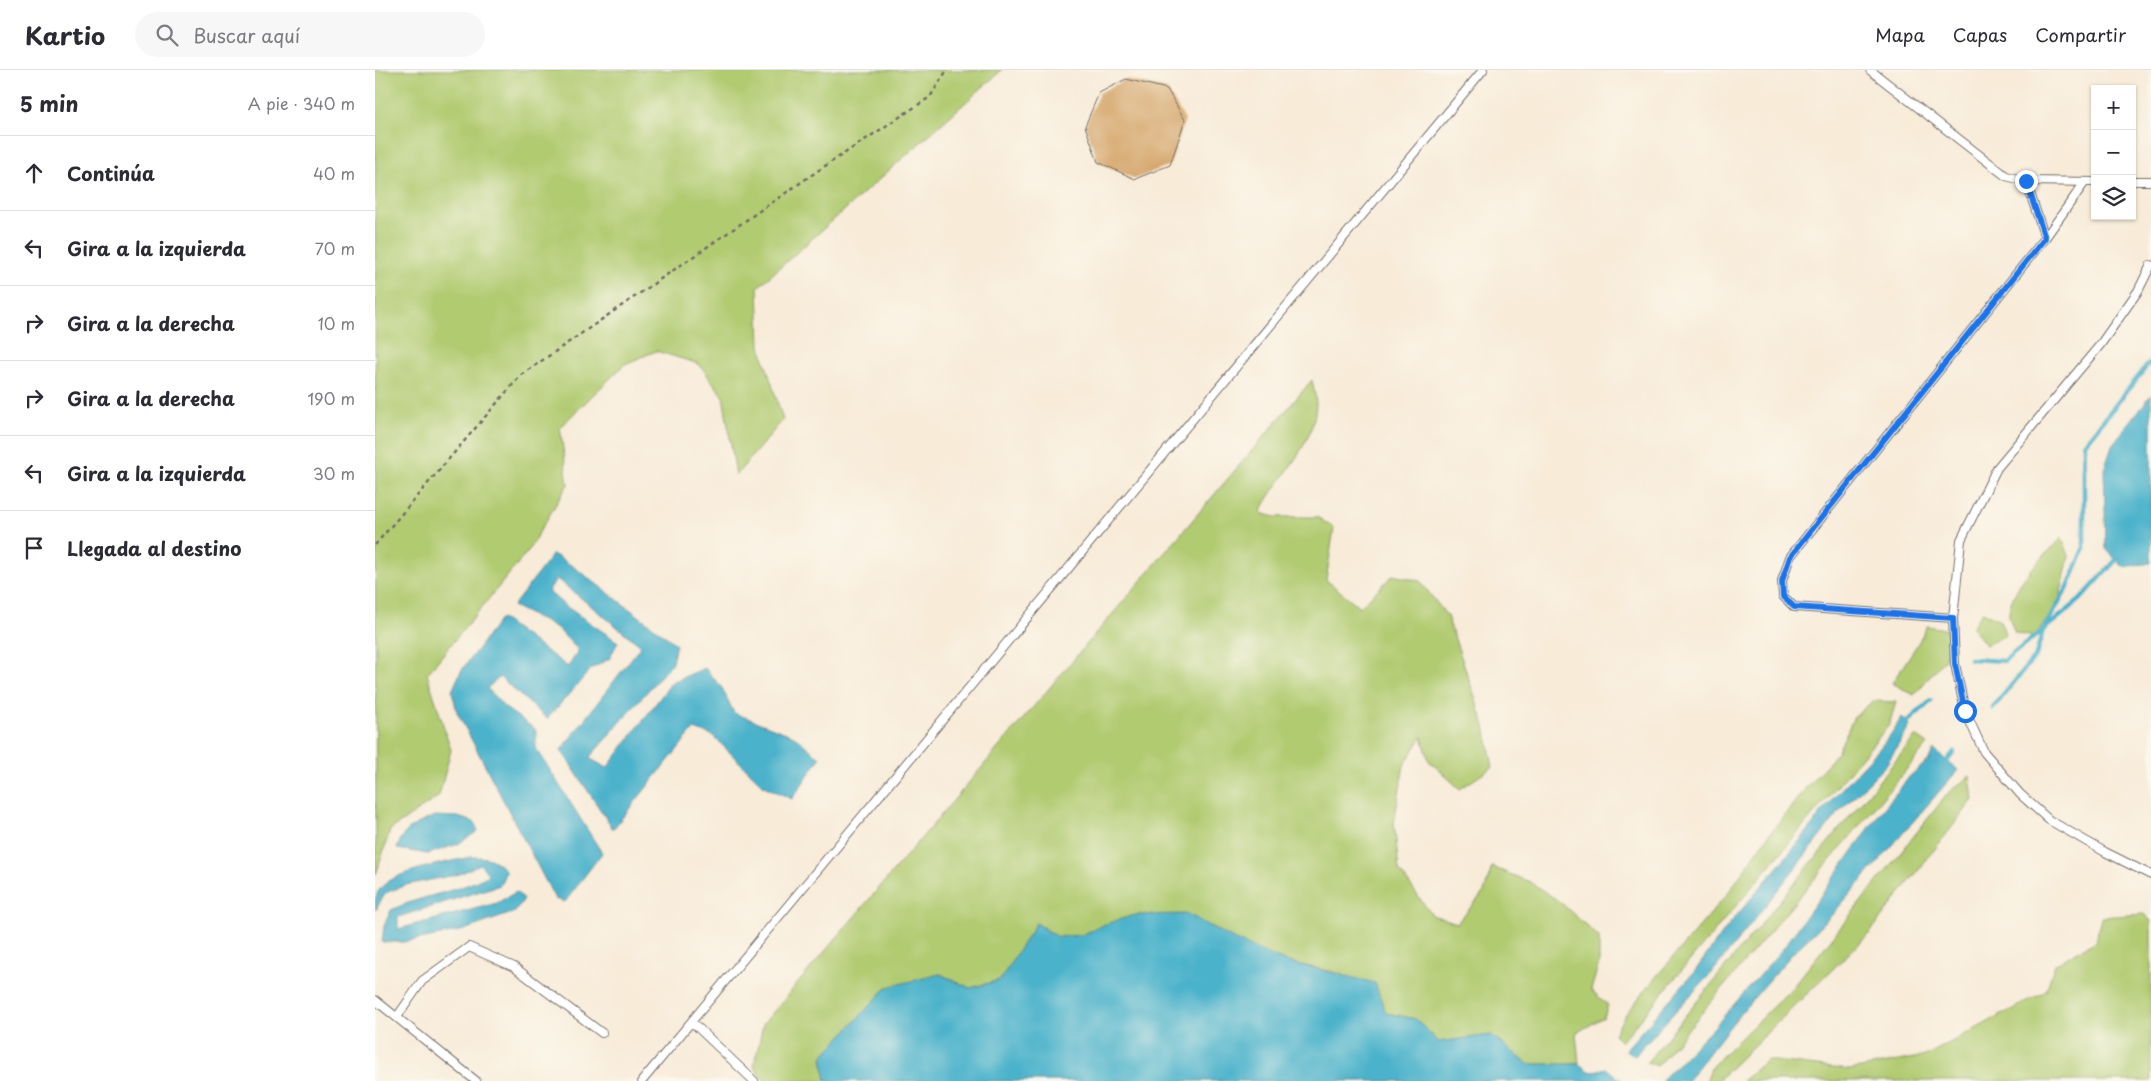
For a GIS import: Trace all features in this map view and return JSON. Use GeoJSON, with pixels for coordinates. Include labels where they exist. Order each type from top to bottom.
{"type":"FeatureCollection","features":[{"type":"Feature","properties":{"kind":"lane"},"geometry":{"type":"LineString","coordinates":[[642,1081],[1483,70]]}},
{"type":"Feature","properties":{"kind":"lane"},"geometry":{"type":"LineString","coordinates":[[1870,70],[2006,176],[2026,181],[2091,182]]}},
{"type":"Feature","properties":{"kind":"lane"},"geometry":{"type":"LineString","coordinates":[[2026,181],[2045,238]]}},
{"type":"Feature","properties":{"kind":"lane"},"geometry":{"type":"LineString","coordinates":[[2136,181],[2151,181]]}},
{"type":"Feature","properties":{"kind":"lane"},"geometry":{"type":"LineString","coordinates":[[1953,618],[1794,607],[1783,596],[1782,581],[1790,557],[2045,238],[2085,182]]}},
{"type":"Feature","properties":{"kind":"lane"},"geometry":{"type":"LineString","coordinates":[[2151,265],[2137,291],[2100,344],[1997,468],[1961,540],[1953,618],[1955,664],[1965,711],[1985,752],[2020,794],[2049,820],[2105,852],[2151,874]]}},
{"type":"Feature","properties":{"kind":"lane"},"geometry":{"type":"LineString","coordinates":[[397,1018],[421,981],[469,947],[514,967],[602,1033]]}},
{"type":"Feature","properties":{"kind":"lane"},"geometry":{"type":"LineString","coordinates":[[376,1003],[476,1081]]}},
{"type":"Feature","properties":{"kind":"lane"},"geometry":{"type":"LineString","coordinates":[[692,1022],[755,1081]]}},
{"type":"Feature","properties":{"kind":"path"},"geometry":{"type":"LineString","coordinates":[[375,545],[521,375],[819,170],[930,97],[947,70]]}},
{"type":"Feature","properties":{"kind":"green space"},"geometry":{"type":"Polygon","coordinates":[[[375,70],[1002,70],[758,287],[760,346],[783,420],[736,475],[723,396],[699,364],[656,351],[625,364],[560,427],[568,484],[528,551],[427,674],[451,750],[439,796],[390,830],[376,875],[375,70]]]}},
{"type":"Feature","properties":{"kind":"green space"},"geometry":{"type":"Polygon","coordinates":[[[1312,380],[1316,403],[1314,419],[1309,433],[1303,447],[1260,513],[1276,517],[1317,517],[1334,528],[1326,580],[1360,607],[1393,575],[1420,581],[1447,616],[1485,726],[1493,767],[1460,789],[1429,761],[1422,737],[1404,765],[1394,822],[1399,870],[1432,915],[1457,923],[1484,892],[1492,867],[1530,882],[1560,902],[1599,937],[1599,963],[1591,990],[1608,1005],[1604,1017],[1576,1033],[1579,1064],[1528,1064],[1491,1035],[1438,1042],[1416,1019],[1386,1013],[1339,973],[1284,961],[1233,939],[1188,914],[1105,924],[1082,935],[1058,937],[1036,923],[1001,980],[970,988],[940,974],[822,1057],[826,1081],[765,1081],[754,1067],[763,1024],[1312,380]]]}},
{"type":"Feature","properties":{"kind":"green space"},"geometry":{"type":"Polygon","coordinates":[[[2062,538],[2069,556],[2058,605],[2034,637],[2015,633],[2009,614],[2015,593],[2029,573],[2062,538]]]}},
{"type":"Feature","properties":{"kind":"green space"},"geometry":{"type":"Polygon","coordinates":[[[1982,612],[1999,619],[2006,635],[1986,645],[1972,627],[1982,612]]]}},
{"type":"Feature","properties":{"kind":"green space"},"geometry":{"type":"Polygon","coordinates":[[[1927,626],[1951,630],[1945,659],[1914,695],[1892,683],[1927,626]]]}},
{"type":"Feature","properties":{"kind":"green space"},"geometry":{"type":"Polygon","coordinates":[[[1873,701],[1896,702],[1889,725],[1621,1042],[1614,1034],[1625,1015],[1726,896],[1762,844],[1804,790],[1837,753],[1854,717],[1873,701]]]}},
{"type":"Feature","properties":{"kind":"green space"},"geometry":{"type":"Polygon","coordinates":[[[1916,736],[1928,744],[1657,1066],[1647,1062],[1916,736]]]}},
{"type":"Feature","properties":{"kind":"green space"},"geometry":{"type":"Polygon","coordinates":[[[1970,776],[1973,800],[1868,935],[1717,1081],[1706,1081],[1712,1066],[1791,989],[1950,791],[1970,776]]]}},
{"type":"Feature","properties":{"kind":"green space"},"geometry":{"type":"Polygon","coordinates":[[[2144,914],[2151,921],[2151,1081],[1742,1081],[1767,1060],[1850,1070],[1925,1056],[2046,991],[2055,964],[2096,941],[2101,917],[2144,914]]]}},
{"type":"Feature","properties":{"kind":"water"},"geometry":{"type":"Polygon","coordinates":[[[2151,395],[2151,563],[2123,567],[2106,549],[2104,469],[2112,445],[2151,395]]]}},
{"type":"Feature","properties":{"kind":"water"},"geometry":{"type":"Polygon","coordinates":[[[553,554],[574,567],[676,644],[672,663],[589,758],[607,768],[672,682],[705,668],[722,688],[734,713],[794,736],[820,758],[792,799],[764,786],[712,735],[694,729],[613,829],[561,750],[641,646],[557,579],[548,591],[564,605],[618,642],[609,659],[591,669],[547,719],[500,677],[487,688],[504,707],[536,730],[536,748],[602,853],[565,902],[555,899],[457,712],[452,691],[461,671],[501,618],[568,667],[578,650],[557,628],[513,606],[553,554]]]}},
{"type":"Feature","properties":{"kind":"water"},"geometry":{"type":"Polygon","coordinates":[[[1902,717],[1910,726],[1886,765],[1841,810],[1715,969],[1635,1056],[1625,1050],[1695,971],[1727,927],[1812,826],[1833,798],[1882,746],[1902,717]]]}},
{"type":"Feature","properties":{"kind":"water"},"geometry":{"type":"Polygon","coordinates":[[[1934,750],[1958,770],[1830,917],[1792,954],[1739,1015],[1687,1081],[1661,1081],[1715,1026],[1785,946],[1880,813],[1910,776],[1928,761],[1934,750]]]}},
{"type":"Feature","properties":{"kind":"water"},"geometry":{"type":"Polygon","coordinates":[[[434,816],[458,817],[474,822],[478,831],[458,844],[428,854],[397,849],[403,836],[411,828],[434,816]]]}},
{"type":"Feature","properties":{"kind":"water"},"geometry":{"type":"Polygon","coordinates":[[[470,857],[490,859],[502,867],[506,871],[500,885],[398,917],[398,929],[497,903],[516,892],[524,899],[515,912],[461,931],[404,942],[382,942],[384,926],[391,910],[465,886],[489,875],[480,864],[460,874],[406,885],[385,893],[376,910],[376,898],[381,888],[387,882],[409,872],[470,857]]]}},
{"type":"Feature","properties":{"kind":"water"},"geometry":{"type":"Polygon","coordinates":[[[1188,914],[1233,939],[1284,961],[1375,983],[1386,1013],[1416,1019],[1438,1042],[1491,1035],[1528,1064],[1579,1064],[1590,1072],[1606,1068],[1622,1081],[826,1081],[822,1057],[887,987],[940,974],[970,988],[1000,980],[1036,923],[1058,937],[1082,935],[1105,924],[1134,915],[1188,914]]]}},
{"type":"Feature","properties":{"kind":"building"},"geometry":{"type":"Polygon","coordinates":[[[1126,79],[1167,89],[1185,120],[1170,165],[1135,179],[1098,162],[1085,126],[1099,93],[1126,79]]]}},
{"type":"Feature","properties":{"kind":"waterway"},"geometry":{"type":"LineString","coordinates":[[1970,659],[2004,661],[2043,630],[2069,585],[2084,549],[2084,444],[2151,361]]}},
{"type":"Feature","properties":{"kind":"waterway"},"geometry":{"type":"LineString","coordinates":[[1993,708],[2036,655],[2043,630],[2080,600],[2116,560]]}},
{"type":"Feature","properties":{"kind":"waterway"},"geometry":{"type":"LineString","coordinates":[[1907,722],[1931,701]]}},
{"type":"Feature","properties":{"kind":"waterway"},"geometry":{"type":"LineString","coordinates":[[1947,761],[1954,752]]}},
{"type":"Feature","properties":{"kind":"route"},"geometry":{"type":"LineString","coordinates":[[1965,711],[1955,664],[1953,618],[1794,607],[1783,596],[1782,581],[1790,557],[2045,238],[2026,181]]}}]}
